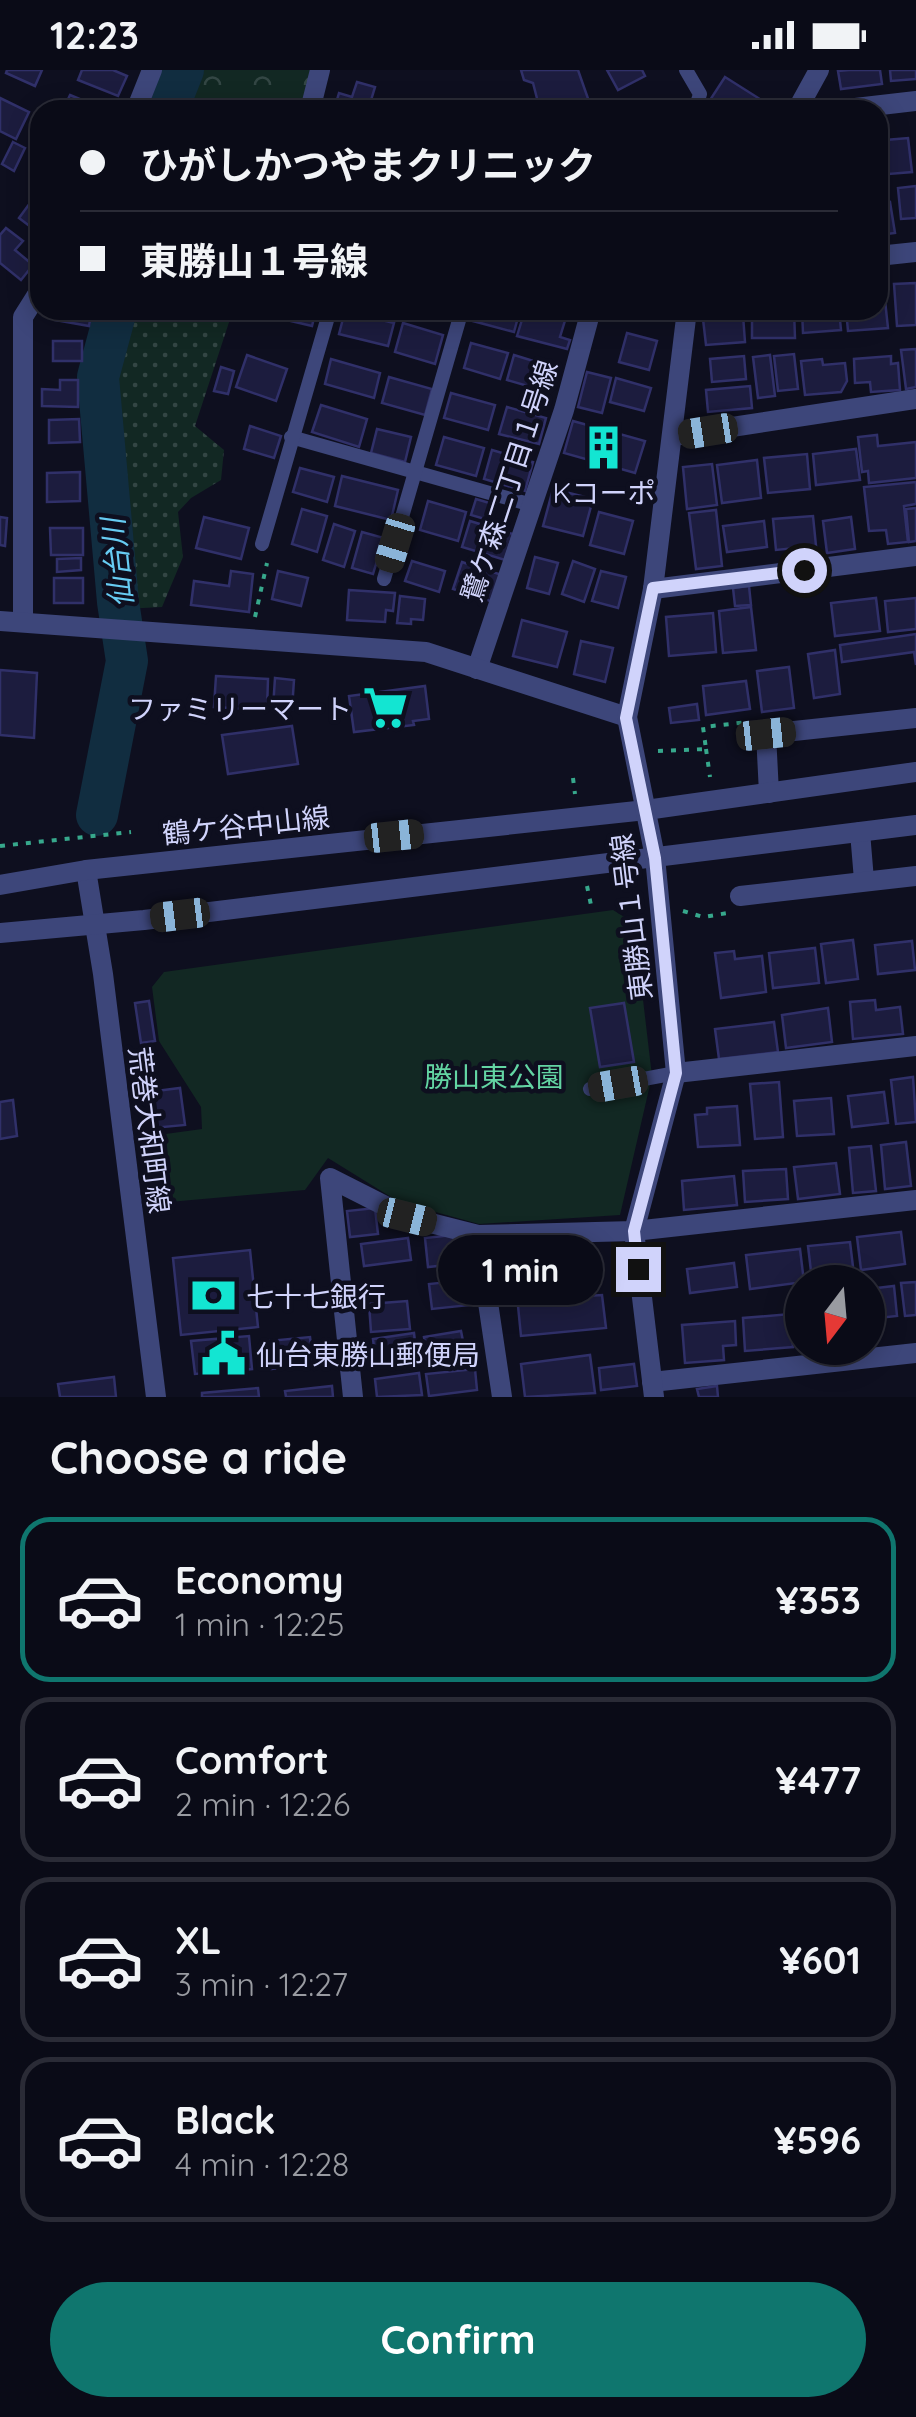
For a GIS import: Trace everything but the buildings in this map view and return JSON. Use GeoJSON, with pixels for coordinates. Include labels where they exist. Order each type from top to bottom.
{"type":"FeatureCollection","features":[{"type":"Feature","properties":{"kind":"street"},"geometry":{"type":"LineString","coordinates":[[140,100],[152,70]]}},
{"type":"Feature","properties":{"kind":"street"},"geometry":{"type":"LineString","coordinates":[[312,100],[320,70]]}},
{"type":"Feature","properties":{"kind":"street"},"geometry":{"type":"LineString","coordinates":[[802,100],[819,70]]}},
{"type":"Feature","properties":{"kind":"street"},"geometry":{"type":"LineString","coordinates":[[888,104],[916,101]]}},
{"type":"Feature","properties":{"kind":"street"},"geometry":{"type":"LineString","coordinates":[[888,255],[916,252]]}},
{"type":"Feature","properties":{"kind":"street"},"geometry":{"type":"LineString","coordinates":[[24,622],[23,316],[30,305]]}},
{"type":"Feature","properties":{"kind":"street","name":"鷺ケ森二丁目１号線"},"geometry":{"type":"LineString","coordinates":[[477,669],[564,410],[589,320]]}},
{"type":"Feature","properties":{"kind":"street","name":"東勝山１号線"},"geometry":{"type":"LineString","coordinates":[[653,1389],[634,1231],[676,1073],[655,858],[626,718],[653,588],[686,320]]}},
{"type":"Feature","properties":{"kind":"street"},"geometry":{"type":"LineString","coordinates":[[673,436],[916,399]]}},
{"type":"Feature","properties":{"kind":"street"},"geometry":{"type":"LineString","coordinates":[[653,588],[916,556]]}},
{"type":"Feature","properties":{"kind":"street"},"geometry":{"type":"LineString","coordinates":[[0,620],[426,652],[626,718]]}},
{"type":"Feature","properties":{"kind":"street"},"geometry":{"type":"LineString","coordinates":[[770,792],[766,734],[916,718]]}},
{"type":"Feature","properties":{"kind":"street","name":"鶴ケ谷中山線"},"geometry":{"type":"LineString","coordinates":[[0,885],[86,870],[646,810],[916,772]]}},
{"type":"Feature","properties":{"kind":"street"},"geometry":{"type":"LineString","coordinates":[[0,933],[916,825]]}},
{"type":"Feature","properties":{"kind":"street"},"geometry":{"type":"LineString","coordinates":[[860,832],[864,880]]}},
{"type":"Feature","properties":{"kind":"street","name":"荒巻大和町線"},"geometry":{"type":"LineString","coordinates":[[86,870],[156,1397]]}},
{"type":"Feature","properties":{"kind":"street"},"geometry":{"type":"LineString","coordinates":[[740,896],[916,876]]}},
{"type":"Feature","properties":{"kind":"street"},"geometry":{"type":"LineString","coordinates":[[676,1073],[916,1046]]}},
{"type":"Feature","properties":{"kind":"street"},"geometry":{"type":"LineString","coordinates":[[353,1397],[330,1178],[407,1217],[478,1235],[634,1231],[916,1200]]}},
{"type":"Feature","properties":{"kind":"street"},"geometry":{"type":"LineString","coordinates":[[478,1235],[502,1397]]}},
{"type":"Feature","properties":{"kind":"street"},"geometry":{"type":"LineString","coordinates":[[653,1389],[916,1353]]}},
{"type":"Feature","properties":{"kind":"lane"},"geometry":{"type":"LineString","coordinates":[[686,70],[700,94],[698,100]]}},
{"type":"Feature","properties":{"kind":"lane"},"geometry":{"type":"LineString","coordinates":[[262,544],[327,320]]}},
{"type":"Feature","properties":{"kind":"lane"},"geometry":{"type":"LineString","coordinates":[[384,579],[459,320]]}},
{"type":"Feature","properties":{"kind":"lane"},"geometry":{"type":"LineString","coordinates":[[291,437],[532,505]]}},
{"type":"Feature","properties":{"kind":"lane"},"geometry":{"type":"LineString","coordinates":[[590,1088],[676,1073]]}},
{"type":"Feature","properties":{"kind":"path"},"geometry":{"type":"LineString","coordinates":[[251,639],[267,564],[262,544]]}},
{"type":"Feature","properties":{"kind":"path"},"geometry":{"type":"LineString","coordinates":[[706,748],[710,777]]}},
{"type":"Feature","properties":{"kind":"path"},"geometry":{"type":"LineString","coordinates":[[573,778],[575,794]]}},
{"type":"Feature","properties":{"kind":"path"},"geometry":{"type":"LineString","coordinates":[[0,846],[130,832]]}},
{"type":"Feature","properties":{"kind":"path"},"geometry":{"type":"LineString","coordinates":[[588,886],[590,905]]}},
{"type":"Feature","properties":{"kind":"green space"},"geometry":{"type":"Polygon","coordinates":[[[190,70],[312,70],[305,100],[178,100],[190,70]]]}},
{"type":"Feature","properties":{"kind":"green space"},"geometry":{"type":"Polygon","coordinates":[[[122,320],[230,320],[195,426],[224,450],[221,480],[191,498],[178,512],[183,557],[162,607],[123,609],[113,422],[122,320]]]}},
{"type":"Feature","properties":{"kind":"green space","name":"勝山東公園"},"geometry":{"type":"Polygon","coordinates":[[[613,910],[634,923],[652,1076],[620,1215],[479,1224],[399,1202],[328,1158],[305,1190],[158,1203],[151,1136],[202,1129],[201,1107],[159,1041],[152,987],[164,972],[613,910]]]}},
{"type":"Feature","properties":{"kind":"waterway","name":"仙台川"},"geometry":{"type":"LineString","coordinates":[[171,100],[183,70]]}},
{"type":"Feature","properties":{"kind":"waterway","name":"仙台川"},"geometry":{"type":"LineString","coordinates":[[97,815],[127,661],[98,377],[113,320]]}},
{"type":"Feature","properties":{"kind":"place","name":"Kコーポ"},"geometry":{"type":"Point","coordinates":[604,447]}},
{"type":"Feature","properties":{"kind":"place","name":"ファミリーマート"},"geometry":{"type":"Point","coordinates":[385,708]}},
{"type":"Feature","properties":{"kind":"place","name":"七十七銀行"},"geometry":{"type":"Point","coordinates":[213,1296]}},
{"type":"Feature","properties":{"kind":"place","name":"仙台東勝山郵便局"},"geometry":{"type":"Point","coordinates":[223,1354]}},
{"type":"Feature","properties":{"kind":"route"},"geometry":{"type":"LineString","coordinates":[[638,1269],[634,1231],[676,1073],[655,858],[626,718],[653,588],[804,570]]}}]}
